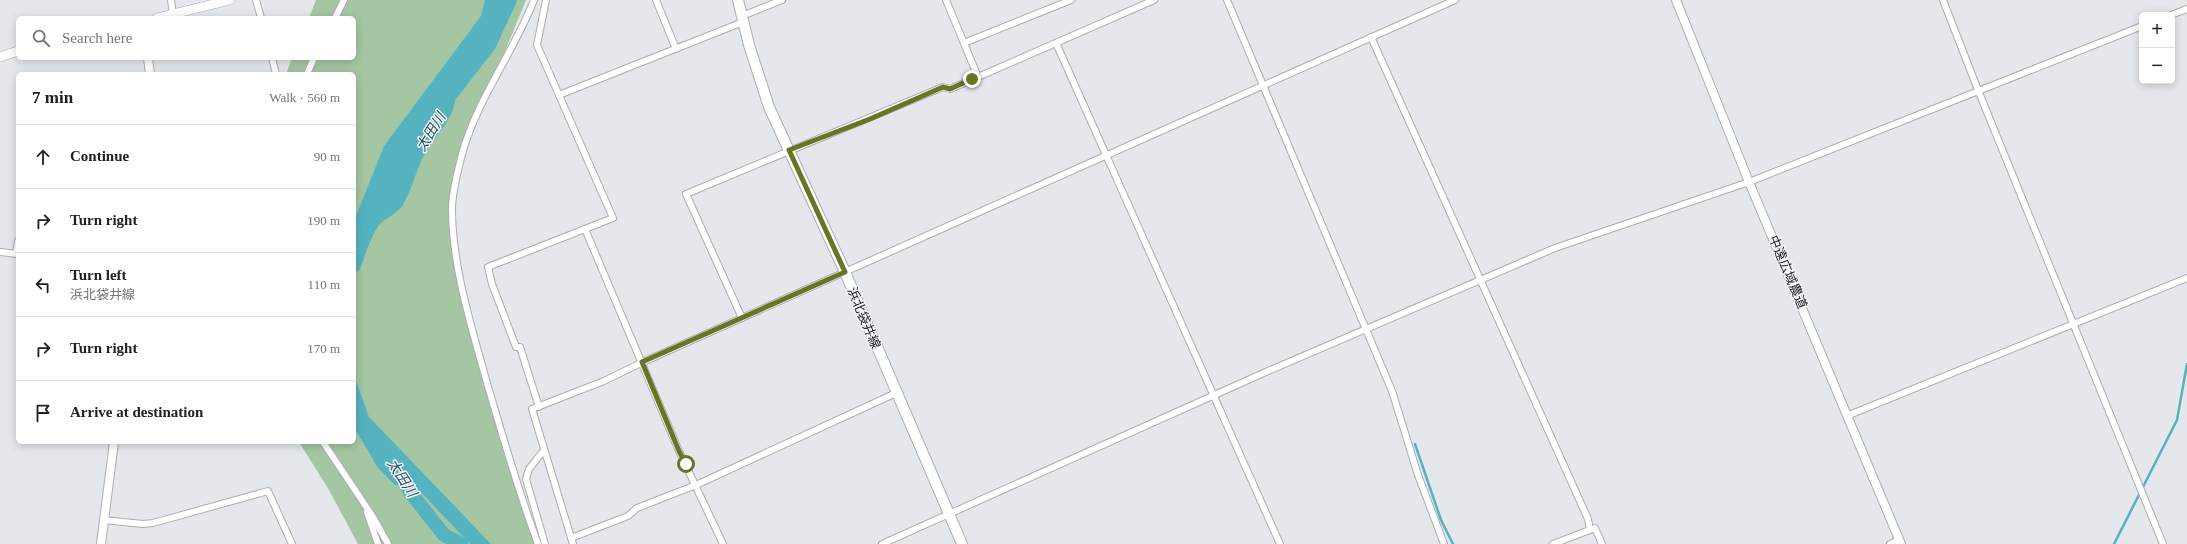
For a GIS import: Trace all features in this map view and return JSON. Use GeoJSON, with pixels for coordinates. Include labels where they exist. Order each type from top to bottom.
{"type":"FeatureCollection","features":[{"type":"Feature","properties":{"kind":"main road"},"geometry":{"type":"LineString","coordinates":[[165,16],[230,0]]}},
{"type":"Feature","properties":{"kind":"main road","name":"浜北袋井線"},"geometry":{"type":"LineString","coordinates":[[738,0],[742,19],[769,107],[845,272],[962,544]]}},
{"type":"Feature","properties":{"kind":"main road"},"geometry":{"type":"LineString","coordinates":[[0,57],[16,52]]}},
{"type":"Feature","properties":{"kind":"street"},"geometry":{"type":"LineString","coordinates":[[171,0],[173,14]]}},
{"type":"Feature","properties":{"kind":"street"},"geometry":{"type":"LineString","coordinates":[[256,0],[260,16]]}},
{"type":"Feature","properties":{"kind":"street"},"geometry":{"type":"LineString","coordinates":[[336,16],[344,0]]}},
{"type":"Feature","properties":{"kind":"street"},"geometry":{"type":"LineString","coordinates":[[534,0],[523,27],[468,134],[461,159],[452,207],[453,229],[466,307],[516,484],[538,544]]}},
{"type":"Feature","properties":{"kind":"street"},"geometry":{"type":"LineString","coordinates":[[540,406],[520,347],[516,347],[492,284],[488,267],[613,218],[537,45],[546,0]]}},
{"type":"Feature","properties":{"kind":"street"},"geometry":{"type":"LineString","coordinates":[[656,0],[676,49]]}},
{"type":"Feature","properties":{"kind":"street"},"geometry":{"type":"LineString","coordinates":[[559,95],[676,49],[782,0]]}},
{"type":"Feature","properties":{"kind":"street"},"geometry":{"type":"LineString","coordinates":[[946,0],[978,77]]}},
{"type":"Feature","properties":{"kind":"street"},"geometry":{"type":"LineString","coordinates":[[964,43],[1071,0]]}},
{"type":"Feature","properties":{"kind":"street"},"geometry":{"type":"LineString","coordinates":[[742,318],[686,194],[789,150],[870,119],[943,87],[950,89],[1154,0]]}},
{"type":"Feature","properties":{"kind":"street"},"geometry":{"type":"LineString","coordinates":[[1227,0],[1392,391],[1418,475],[1444,544]]}},
{"type":"Feature","properties":{"kind":"street"},"geometry":{"type":"LineString","coordinates":[[896,393],[696,485],[637,508],[628,516],[572,541],[532,409],[604,381],[642,362],[1456,0]]}},
{"type":"Feature","properties":{"kind":"street","name":"中遠広域農道"},"geometry":{"type":"LineString","coordinates":[[1676,0],[1749,182],[1849,415],[1901,542]]}},
{"type":"Feature","properties":{"kind":"street"},"geometry":{"type":"LineString","coordinates":[[1943,0],[1978,90],[2163,544]]}},
{"type":"Feature","properties":{"kind":"street"},"geometry":{"type":"LineString","coordinates":[[2175,14],[2187,9]]}},
{"type":"Feature","properties":{"kind":"street"},"geometry":{"type":"LineString","coordinates":[[882,544],[1213,396],[1555,248],[1749,182],[2139,27]]}},
{"type":"Feature","properties":{"kind":"street"},"geometry":{"type":"LineString","coordinates":[[1371,37],[1588,519],[1590,530]]}},
{"type":"Feature","properties":{"kind":"street"},"geometry":{"type":"LineString","coordinates":[[1056,43],[1280,544]]}},
{"type":"Feature","properties":{"kind":"street"},"geometry":{"type":"LineString","coordinates":[[148,60],[150,72]]}},
{"type":"Feature","properties":{"kind":"street"},"geometry":{"type":"LineString","coordinates":[[272,60],[276,72]]}},
{"type":"Feature","properties":{"kind":"street"},"geometry":{"type":"LineString","coordinates":[[308,72],[313,60]]}},
{"type":"Feature","properties":{"kind":"street"},"geometry":{"type":"LineString","coordinates":[[585,229],[679,451],[723,544]]}},
{"type":"Feature","properties":{"kind":"street"},"geometry":{"type":"LineString","coordinates":[[0,252],[16,254]]}},
{"type":"Feature","properties":{"kind":"street"},"geometry":{"type":"LineString","coordinates":[[1849,415],[2187,278]]}},
{"type":"Feature","properties":{"kind":"street"},"geometry":{"type":"LineString","coordinates":[[101,544],[114,444]]}},
{"type":"Feature","properties":{"kind":"street"},"geometry":{"type":"LineString","coordinates":[[324,444],[388,544]]}},
{"type":"Feature","properties":{"kind":"street"},"geometry":{"type":"LineString","coordinates":[[544,450],[529,469],[526,479],[545,544]]}},
{"type":"Feature","properties":{"kind":"street"},"geometry":{"type":"LineString","coordinates":[[103,520],[143,524],[153,523],[268,491],[292,544]]}},
{"type":"Feature","properties":{"kind":"street"},"geometry":{"type":"LineString","coordinates":[[366,508],[378,544]]}},
{"type":"Feature","properties":{"kind":"street"},"geometry":{"type":"LineString","coordinates":[[1553,544],[1595,528],[1602,544]]}},
{"type":"Feature","properties":{"kind":"street"},"geometry":{"type":"LineString","coordinates":[[1890,544],[1901,542]]}},
{"type":"Feature","properties":{"kind":"green space"},"geometry":{"type":"Polygon","coordinates":[[[316,0],[526,0],[461,159],[453,225],[466,307],[540,544],[358,544],[329,490],[300,444],[356,444],[356,72],[287,72],[291,60],[356,60],[356,16],[310,16],[316,0]]]}},
{"type":"Feature","properties":{"kind":"water"},"geometry":{"type":"Polygon","coordinates":[[[485,0],[510,0],[489,45],[448,98],[448,104],[412,162],[402,191],[390,210],[379,216],[366,236],[356,265],[356,216],[384,146],[481,16],[485,0]]]}},
{"type":"Feature","properties":{"kind":"water"},"geometry":{"type":"Polygon","coordinates":[[[356,381],[369,417],[491,544],[470,544],[420,491],[395,485],[378,468],[356,430],[356,381]]]}},
{"type":"Feature","properties":{"kind":"waterway","name":"太田川"},"geometry":{"type":"LineString","coordinates":[[356,259],[363,240],[372,223],[397,201],[417,154],[445,111],[448,98],[489,45],[510,0]]}},
{"type":"Feature","properties":{"kind":"waterway"},"geometry":{"type":"LineString","coordinates":[[2114,544],[2177,420],[2187,364]]}},
{"type":"Feature","properties":{"kind":"waterway"},"geometry":{"type":"LineString","coordinates":[[1415,444],[1441,520],[1453,544]]}},
{"type":"Feature","properties":{"kind":"waterway","name":"太田川"},"geometry":{"type":"LineString","coordinates":[[398,472],[411,493],[444,535],[461,544]]}},
{"type":"Feature","properties":{"kind":"route"},"geometry":{"type":"LineString","coordinates":[[686,464],[679,451],[642,362],[845,272],[789,150],[870,119],[943,87],[950,89],[972,79]]}}]}
